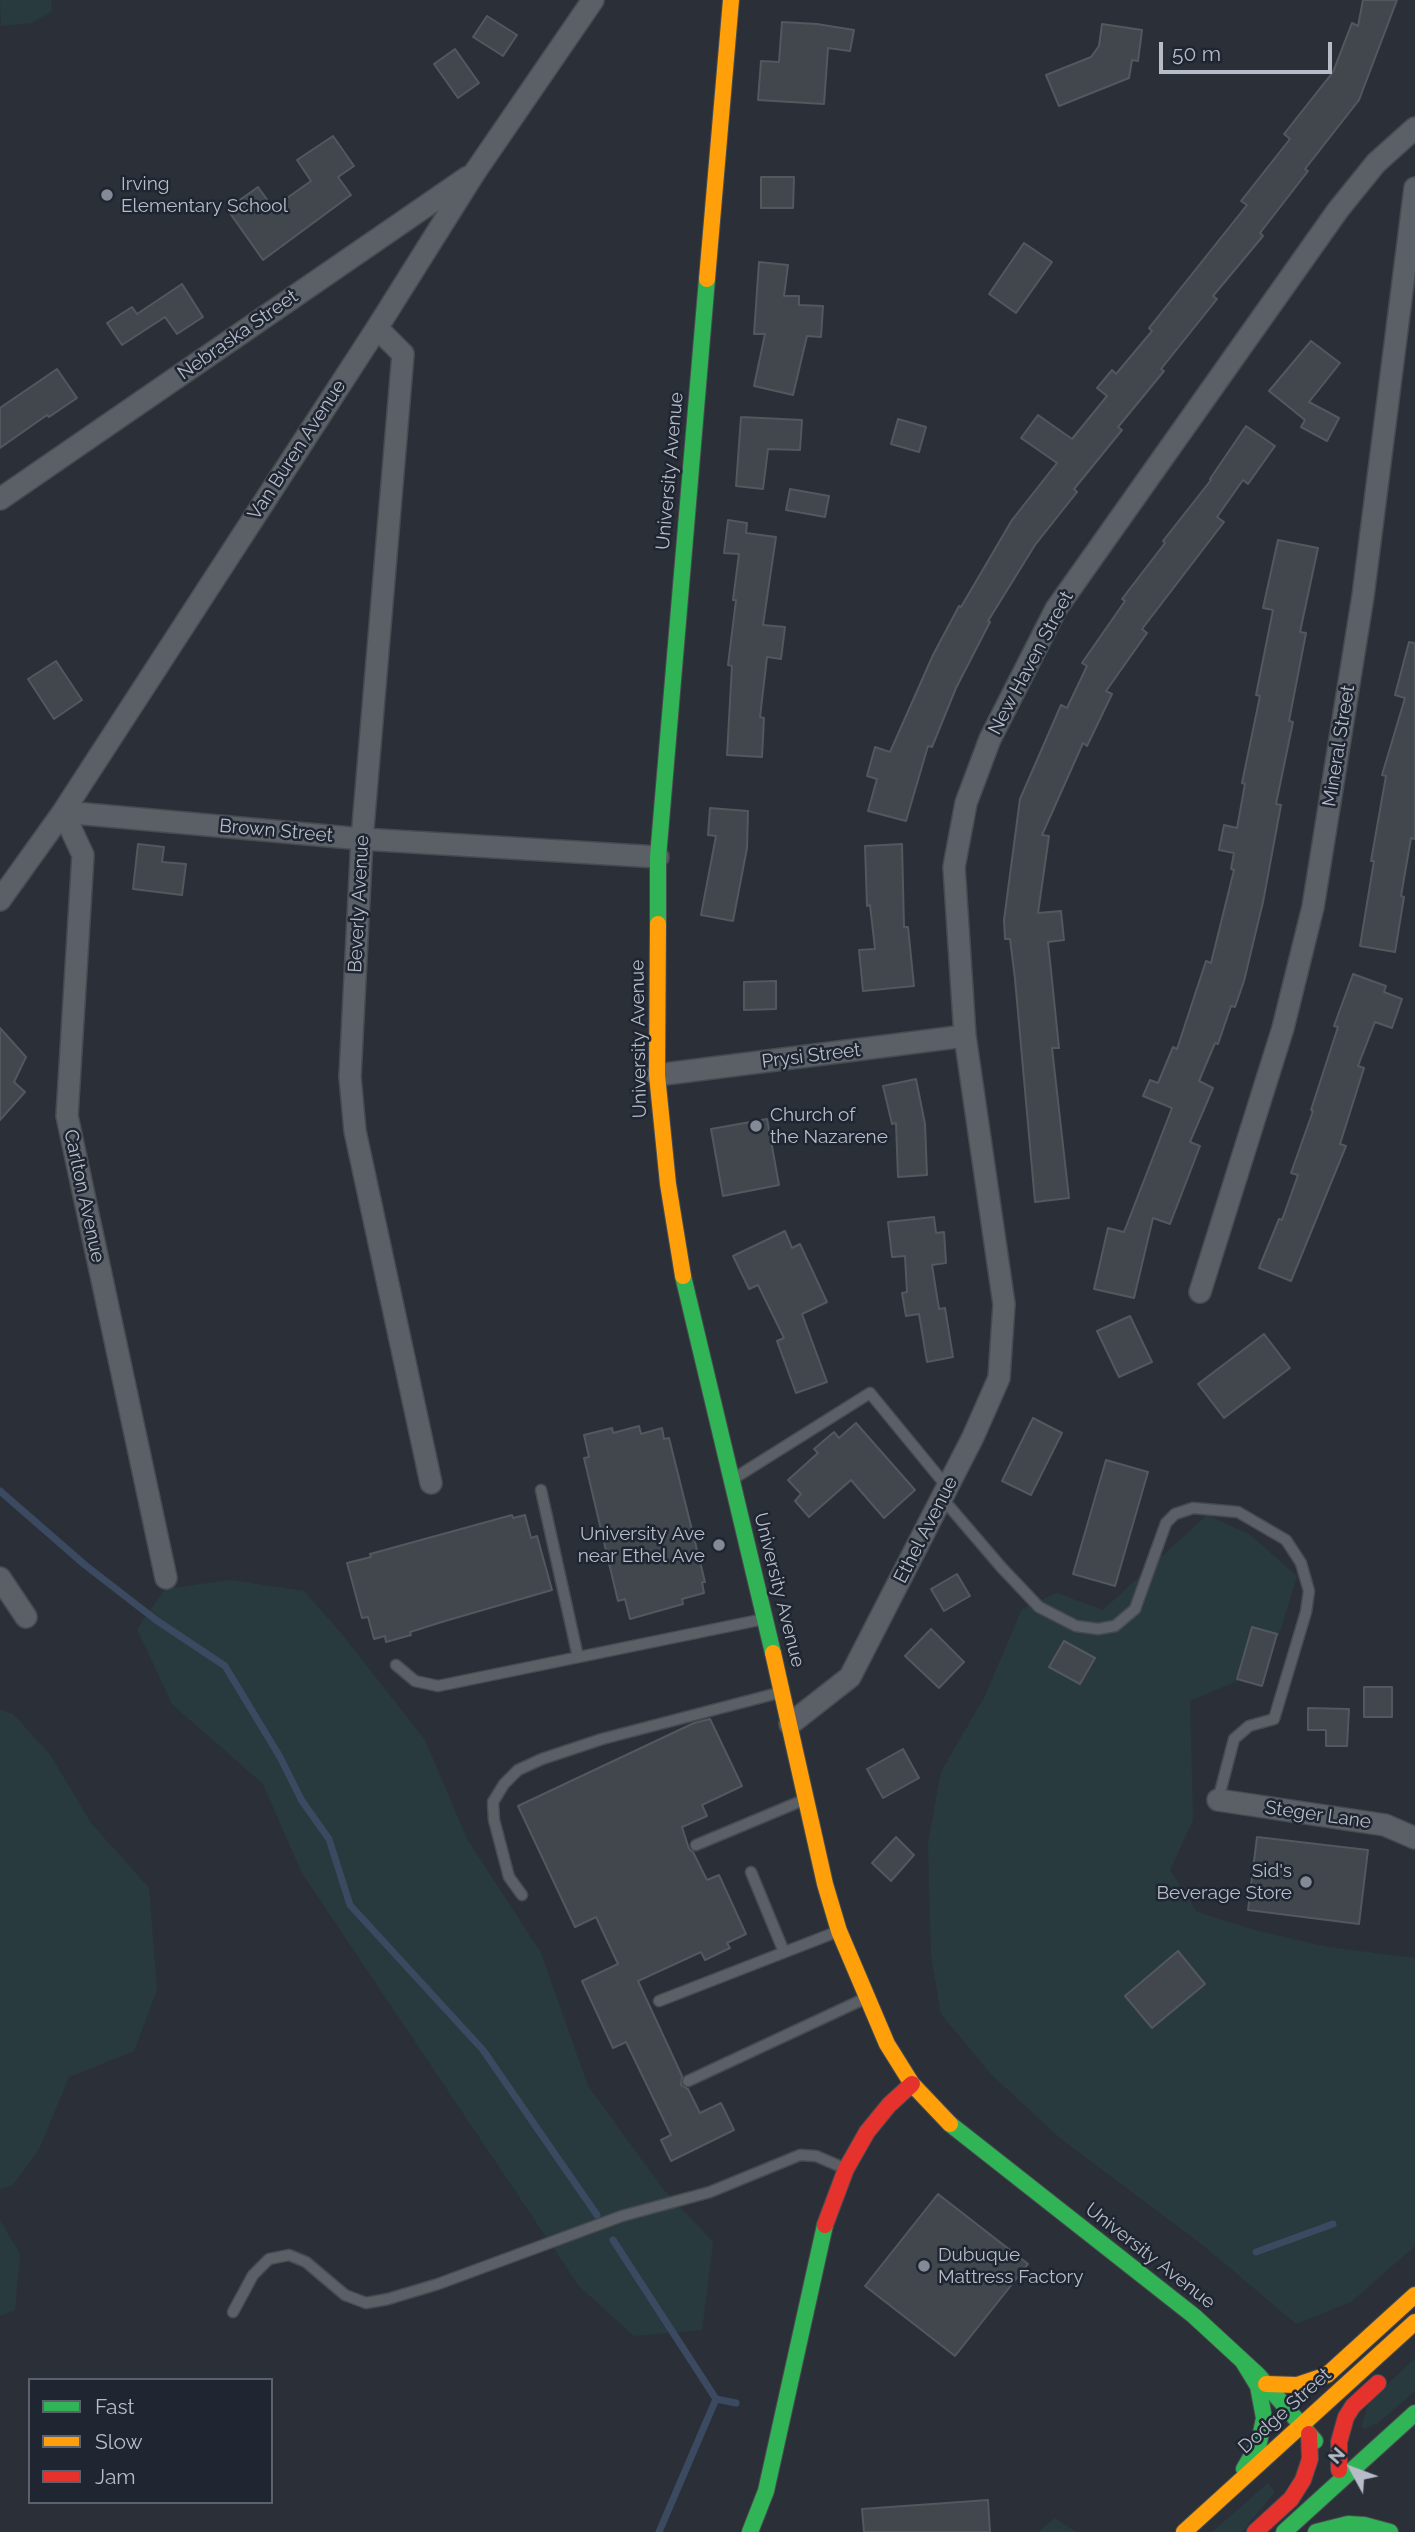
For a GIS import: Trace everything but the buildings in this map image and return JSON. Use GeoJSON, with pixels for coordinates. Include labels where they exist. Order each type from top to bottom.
{"type":"FeatureCollection","features":[{"type":"Feature","properties":{"kind":"main road","name":"University Avenue"},"geometry":{"type":"LineString","coordinates":[[731,0],[658,857],[657,1075],[668,1184],[684,1286],[790,1724],[825,1884],[839,1931],[866,1998],[887,2044],[912,2084],[953,2127],[1194,2316],[1266,2384],[1342,2474]]}},
{"type":"Feature","properties":{"kind":"main road"},"geometry":{"type":"LineString","coordinates":[[750,2532],[766,2491],[823,2230],[846,2169],[867,2132],[889,2105],[912,2084]]}},
{"type":"Feature","properties":{"kind":"main road"},"geometry":{"type":"LineString","coordinates":[[1266,2384],[1297,2385],[1327,2375],[1415,2295]]}},
{"type":"Feature","properties":{"kind":"main road","name":"Dodge Street"},"geometry":{"type":"LineString","coordinates":[[1184,2532],[1224,2495],[1305,2429],[1415,2322]]}},
{"type":"Feature","properties":{"kind":"main road"},"geometry":{"type":"LineString","coordinates":[[1224,2495],[1249,2463],[1259,2443],[1264,2418],[1258,2386],[1242,2360]]}},
{"type":"Feature","properties":{"kind":"main road"},"geometry":{"type":"LineString","coordinates":[[1342,2474],[1339,2442],[1346,2417],[1353,2406],[1388,2374]]}},
{"type":"Feature","properties":{"kind":"main road"},"geometry":{"type":"LineString","coordinates":[[1284,2532],[1342,2474],[1415,2413]]}},
{"type":"Feature","properties":{"kind":"main road"},"geometry":{"type":"LineString","coordinates":[[1255,2532],[1291,2498],[1303,2480],[1310,2459],[1305,2429]]}},
{"type":"Feature","properties":{"kind":"main road"},"geometry":{"type":"LineString","coordinates":[[1316,2532],[1348,2524],[1390,2532]]}},
{"type":"Feature","properties":{"kind":"street","name":"Van Buren Avenue"},"geometry":{"type":"LineString","coordinates":[[3,895],[62,812],[475,172],[593,0]]}},
{"type":"Feature","properties":{"kind":"street","name":"New Haven Street"},"geometry":{"type":"LineString","coordinates":[[1004,1304],[965,1036],[954,867],[966,803],[990,739],[1056,609],[1353,191],[1376,163],[1415,128]]}},
{"type":"Feature","properties":{"kind":"street","name":"Nebraska Street"},"geometry":{"type":"LineString","coordinates":[[0,499],[475,172]]}},
{"type":"Feature","properties":{"kind":"street","name":"Mineral Street"},"geometry":{"type":"LineString","coordinates":[[1200,1292],[1283,1028],[1313,907],[1363,596],[1415,188]]}},
{"type":"Feature","properties":{"kind":"street","name":"Beverly Avenue"},"geometry":{"type":"LineString","coordinates":[[377,327],[402,354],[362,839],[350,1077],[355,1131],[431,1483]]}},
{"type":"Feature","properties":{"kind":"street","name":"Brown Street"},"geometry":{"type":"LineString","coordinates":[[62,812],[362,839],[658,857]]}},
{"type":"Feature","properties":{"kind":"street","name":"Carlton Avenue"},"geometry":{"type":"LineString","coordinates":[[62,812],[83,855],[67,1116],[166,1578]]}},
{"type":"Feature","properties":{"kind":"street"},"geometry":{"type":"LineString","coordinates":[[0,868],[3,895]]}},
{"type":"Feature","properties":{"kind":"street","name":"Prysi Street"},"geometry":{"type":"LineString","coordinates":[[657,1075],[965,1036]]}},
{"type":"Feature","properties":{"kind":"street","name":"Ethel Avenue"},"geometry":{"type":"LineString","coordinates":[[790,1724],[850,1677],[945,1493],[999,1378],[1004,1304]]}},
{"type":"Feature","properties":{"kind":"street"},"geometry":{"type":"LineString","coordinates":[[0,1578],[26,1617]]}},
{"type":"Feature","properties":{"kind":"street","name":"Steger Lane"},"geometry":{"type":"LineString","coordinates":[[1218,1800],[1385,1825],[1415,1838]]}},
{"type":"Feature","properties":{"kind":"lane"},"geometry":{"type":"LineString","coordinates":[[731,1480],[870,1393],[1002,1568],[1039,1607],[1076,1626],[1098,1629],[1115,1626],[1135,1609],[1166,1523],[1175,1514],[1193,1508],[1238,1512],[1286,1540],[1301,1563],[1309,1591],[1307,1612],[1274,1719],[1249,1726],[1234,1739],[1218,1800]]}},
{"type":"Feature","properties":{"kind":"lane"},"geometry":{"type":"LineString","coordinates":[[541,1490],[578,1657]]}},
{"type":"Feature","properties":{"kind":"lane"},"geometry":{"type":"LineString","coordinates":[[396,1665],[415,1681],[438,1686],[764,1619]]}},
{"type":"Feature","properties":{"kind":"lane"},"geometry":{"type":"LineString","coordinates":[[522,1895],[509,1877],[493,1802],[504,1784],[518,1770],[602,1739],[782,1692]]}},
{"type":"Feature","properties":{"kind":"lane"},"geometry":{"type":"LineString","coordinates":[[696,1845],[806,1799]]}},
{"type":"Feature","properties":{"kind":"lane"},"geometry":{"type":"LineString","coordinates":[[751,1872],[784,1952]]}},
{"type":"Feature","properties":{"kind":"lane"},"geometry":{"type":"LineString","coordinates":[[659,2001],[839,1931]]}},
{"type":"Feature","properties":{"kind":"lane"},"geometry":{"type":"LineString","coordinates":[[688,2081],[866,1998]]}},
{"type":"Feature","properties":{"kind":"lane"},"geometry":{"type":"LineString","coordinates":[[233,2312],[253,2275],[269,2259],[289,2255],[306,2262],[345,2295],[366,2303],[388,2300],[622,2216],[710,2192],[800,2155],[816,2156],[846,2169]]}},
{"type":"Feature","properties":{"kind":"shaded area"},"geometry":{"type":"Polygon","coordinates":[[[0,0],[51,0],[52,11],[32,23],[1,26],[0,0]]]}},
{"type":"Feature","properties":{"kind":"shaded area"},"geometry":{"type":"Polygon","coordinates":[[[1207,1515],[1249,1534],[1297,1576],[1279,1635],[1244,1678],[1190,1701],[1193,1820],[1170,1870],[1197,1912],[1258,1931],[1328,1947],[1415,1958],[1415,2246],[1351,2302],[1296,2324],[1204,2246],[1060,2138],[991,2074],[941,2014],[931,1955],[928,1843],[941,1772],[985,1696],[1022,1609],[1057,1593],[1103,1610],[1207,1515]]]}},
{"type":"Feature","properties":{"kind":"shaded area"},"geometry":{"type":"Polygon","coordinates":[[[230,1580],[304,1591],[425,1740],[467,1839],[541,1953],[588,2086],[663,2189],[713,2242],[702,2330],[634,2336],[579,2286],[302,1873],[263,1784],[172,1704],[137,1629],[165,1589],[230,1580]]]}},
{"type":"Feature","properties":{"kind":"shaded area"},"geometry":{"type":"Polygon","coordinates":[[[0,1709],[13,1714],[51,1756],[91,1823],[149,1888],[157,1990],[134,2051],[69,2077],[40,2147],[13,2185],[0,2189],[0,1709]]]}},
{"type":"Feature","properties":{"kind":"shaded area"},"geometry":{"type":"Polygon","coordinates":[[[0,2220],[20,2254],[15,2310],[0,2316],[0,2220]]]}},
{"type":"Feature","properties":{"kind":"shaded area"},"geometry":{"type":"Polygon","coordinates":[[[1415,2358],[1415,2391],[1379,2422],[1365,2429],[1361,2427],[1369,2402],[1415,2358]]]}},
{"type":"Feature","properties":{"kind":"shaded area"},"geometry":{"type":"Polygon","coordinates":[[[1268,2483],[1275,2492],[1242,2532],[1212,2532],[1268,2483]]]}},
{"type":"Feature","properties":{"kind":"shaded area"},"geometry":{"type":"Polygon","coordinates":[[[1055,2518],[1076,2532],[1038,2532],[1055,2518]]]}},
{"type":"Feature","properties":{"kind":"waterway"},"geometry":{"type":"LineString","coordinates":[[0,1491],[85,1565],[156,1620],[225,1666],[280,1757],[302,1801],[329,1839],[350,1905],[483,2050],[597,2215]]}},
{"type":"Feature","properties":{"kind":"waterway"},"geometry":{"type":"LineString","coordinates":[[1256,2252],[1333,2224]]}},
{"type":"Feature","properties":{"kind":"waterway"},"geometry":{"type":"LineString","coordinates":[[613,2240],[716,2399]]}},
{"type":"Feature","properties":{"kind":"waterway"},"geometry":{"type":"LineString","coordinates":[[716,2399],[736,2403]]}},
{"type":"Feature","properties":{"kind":"waterway"},"geometry":{"type":"LineString","coordinates":[[659,2532],[716,2399]]}},
{"type":"Feature","properties":{"kind":"traffic: fast"},"geometry":{"type":"LineString","coordinates":[[658,924],[658,857],[707,279]]}},
{"type":"Feature","properties":{"kind":"traffic: fast"},"geometry":{"type":"LineString","coordinates":[[683,1276],[773,1653]]}},
{"type":"Feature","properties":{"kind":"traffic: fast"},"geometry":{"type":"LineString","coordinates":[[950,2124],[1194,2316],[1258,2375],[1315,2441]]}},
{"type":"Feature","properties":{"kind":"traffic: fast"},"geometry":{"type":"LineString","coordinates":[[750,2532],[766,2491],[825,2225]]}},
{"type":"Feature","properties":{"kind":"traffic: fast"},"geometry":{"type":"LineString","coordinates":[[1242,2360],[1258,2386],[1264,2418],[1259,2443],[1244,2469]]}},
{"type":"Feature","properties":{"kind":"traffic: fast"},"geometry":{"type":"LineString","coordinates":[[1284,2532],[1415,2413]]}},
{"type":"Feature","properties":{"kind":"traffic: fast"},"geometry":{"type":"LineString","coordinates":[[1316,2532],[1348,2524],[1390,2532]]}},
{"type":"Feature","properties":{"kind":"traffic: slow"},"geometry":{"type":"LineString","coordinates":[[707,279],[731,0]]}},
{"type":"Feature","properties":{"kind":"traffic: slow"},"geometry":{"type":"LineString","coordinates":[[658,924],[657,1075],[668,1184],[683,1276]]}},
{"type":"Feature","properties":{"kind":"traffic: slow"},"geometry":{"type":"LineString","coordinates":[[773,1653],[825,1884],[839,1931],[887,2044],[912,2084],[950,2124]]}},
{"type":"Feature","properties":{"kind":"traffic: slow"},"geometry":{"type":"LineString","coordinates":[[1266,2384],[1297,2385],[1327,2375],[1415,2295]]}},
{"type":"Feature","properties":{"kind":"traffic: slow"},"geometry":{"type":"LineString","coordinates":[[1184,2532],[1415,2322]]}},
{"type":"Feature","properties":{"kind":"traffic: jam"},"geometry":{"type":"LineString","coordinates":[[825,2225],[846,2169],[867,2132],[889,2105],[912,2084]]}},
{"type":"Feature","properties":{"kind":"traffic: jam"},"geometry":{"type":"LineString","coordinates":[[1339,2470],[1339,2442],[1346,2417],[1353,2406],[1378,2383]]}},
{"type":"Feature","properties":{"kind":"traffic: jam"},"geometry":{"type":"LineString","coordinates":[[1255,2532],[1291,2499],[1303,2480],[1310,2459],[1309,2434]]}},
{"type":"Feature","properties":{"kind":"place","name":"Irving Elementary School"},"geometry":{"type":"Point","coordinates":[107,195]}},
{"type":"Feature","properties":{"kind":"place","name":"Church of the Nazarene"},"geometry":{"type":"Point","coordinates":[756,1126]}},
{"type":"Feature","properties":{"kind":"place","name":"University Ave near Ethel Ave"},"geometry":{"type":"Point","coordinates":[719,1545]}},
{"type":"Feature","properties":{"kind":"place","name":"Sid's Beverage Store"},"geometry":{"type":"Point","coordinates":[1306,1882]}},
{"type":"Feature","properties":{"kind":"place","name":"Dubuque Mattress Factory"},"geometry":{"type":"Point","coordinates":[924,2266]}}]}
